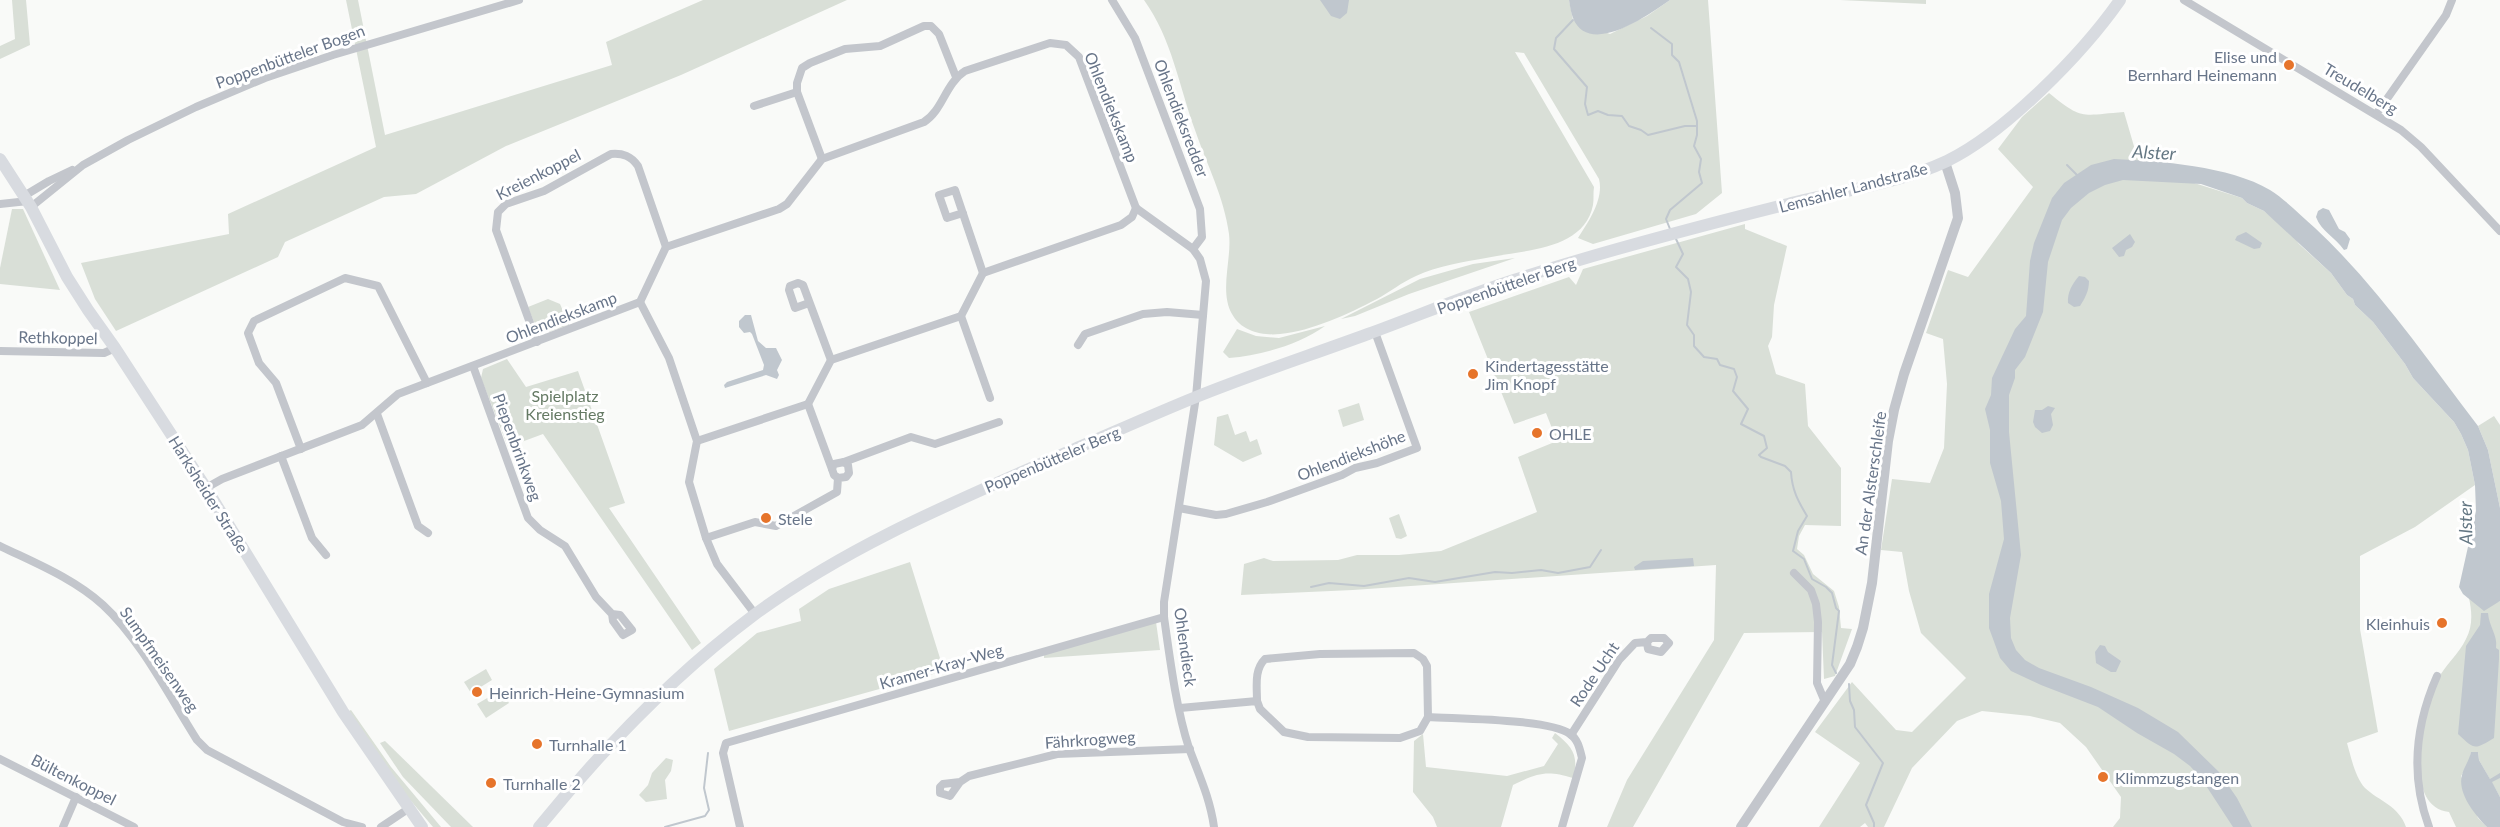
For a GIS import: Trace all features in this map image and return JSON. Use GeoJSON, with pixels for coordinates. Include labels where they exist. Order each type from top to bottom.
{"type":"FeatureCollection","features":[{"type":"Feature","properties":{"kind":"main road","name":"Lemsahler Landstraße"},"geometry":{"type":"LineString","coordinates":[[1653,240],[1895,179],[1945,162],[1993,131],[2044,87],[2097,30],[2120,0]]}},
{"type":"Feature","properties":{"kind":"main road","name":"Harksheider Straße"},"geometry":{"type":"LineString","coordinates":[[0,159],[28,202],[71,283],[206,489],[343,712],[422,827]]}},
{"type":"Feature","properties":{"kind":"main road","name":"Poppenbütteler Berg"},"geometry":{"type":"LineString","coordinates":[[539,827],[617,740],[702,657],[755,614],[822,570],[899,528],[983,488],[1196,397],[1509,282],[1653,240]]}},
{"type":"Feature","properties":{"kind":"street","name":"Poppenbütteler Bogen"},"geometry":{"type":"LineString","coordinates":[[28,202],[81,167],[162,123],[271,76],[361,46],[519,0]]}},
{"type":"Feature","properties":{"kind":"street","name":"Ohlendieksredder"},"geometry":{"type":"LineString","coordinates":[[1112,0],[1135,38],[1200,209],[1202,237],[1192,249]]}},
{"type":"Feature","properties":{"kind":"street","name":"Treudelberg"},"geometry":{"type":"LineString","coordinates":[[2184,0],[2377,113],[2421,147],[2500,231]]}},
{"type":"Feature","properties":{"kind":"street"},"geometry":{"type":"LineString","coordinates":[[2377,113],[2446,15],[2452,0]]}},
{"type":"Feature","properties":{"kind":"street"},"geometry":{"type":"LineString","coordinates":[[666,247],[779,209],[788,204],[822,159],[924,122],[934,116],[956,77],[939,34],[931,26],[924,26],[880,46],[845,49],[810,63],[799,75],[797,92],[822,159]]}},
{"type":"Feature","properties":{"kind":"street","name":"Ohlendiekskamp"},"geometry":{"type":"LineString","coordinates":[[956,77],[965,71],[1050,44],[1059,43],[1073,50],[1079,57],[1136,208]]}},
{"type":"Feature","properties":{"kind":"street"},"geometry":{"type":"LineString","coordinates":[[754,106],[797,92]]}},
{"type":"Feature","properties":{"kind":"street","name":"Kreienkoppel"},"geometry":{"type":"LineString","coordinates":[[537,342],[495,230],[498,212],[506,204],[544,191],[611,154],[619,153],[634,160],[638,166],[666,247]]}},
{"type":"Feature","properties":{"kind":"street","name":"An der Alsterschleife"},"geometry":{"type":"LineString","coordinates":[[1741,827],[1850,664],[1863,628],[1872,583],[1891,424],[1902,382],[1957,225],[1956,197],[1945,162]]}},
{"type":"Feature","properties":{"kind":"street","name":"Poppenbütteler Bogen"},"geometry":{"type":"LineString","coordinates":[[28,202],[49,180],[81,167]]}},
{"type":"Feature","properties":{"kind":"street"},"geometry":{"type":"LineString","coordinates":[[0,204],[28,202]]}},
{"type":"Feature","properties":{"kind":"street"},"geometry":{"type":"LineString","coordinates":[[697,441],[808,404],[831,360],[961,316],[983,273],[1121,225],[1132,217],[1136,208],[1192,249],[1200,260],[1206,281],[1196,397]]}},
{"type":"Feature","properties":{"kind":"street"},"geometry":{"type":"LineString","coordinates":[[963,213],[983,273]]}},
{"type":"Feature","properties":{"kind":"street","name":"Ohlendiekskamp"},"geometry":{"type":"LineString","coordinates":[[206,489],[222,479],[362,425],[377,414],[387,401],[398,394],[640,302],[666,247]]}},
{"type":"Feature","properties":{"kind":"street"},"geometry":{"type":"LineString","coordinates":[[301,449],[276,383],[259,363],[248,333],[254,321],[345,278],[378,286],[427,383]]}},
{"type":"Feature","properties":{"kind":"street"},"geometry":{"type":"LineString","coordinates":[[640,302],[669,358],[697,441],[689,482],[706,538],[717,564],[755,614]]}},
{"type":"Feature","properties":{"kind":"street"},"geometry":{"type":"LineString","coordinates":[[809,303],[831,360]]}},
{"type":"Feature","properties":{"kind":"street"},"geometry":{"type":"LineString","coordinates":[[1078,345],[1085,334],[1143,314],[1203,315]]}},
{"type":"Feature","properties":{"kind":"street"},"geometry":{"type":"LineString","coordinates":[[961,316],[990,398]]}},
{"type":"Feature","properties":{"kind":"street","name":"Ohlendiekshöhe"},"geometry":{"type":"LineString","coordinates":[[1179,508],[1216,515],[1226,514],[1267,502],[1342,476],[1355,468],[1377,463],[1417,448],[1375,332]]}},
{"type":"Feature","properties":{"kind":"street","name":"Rethkoppel"},"geometry":{"type":"LineString","coordinates":[[0,351],[104,353],[115,348]]}},
{"type":"Feature","properties":{"kind":"street","name":"Piepenbrinkweg"},"geometry":{"type":"LineString","coordinates":[[473,366],[528,518],[540,530],[565,546],[596,597],[612,614]]}},
{"type":"Feature","properties":{"kind":"street","name":"Ohlendieck"},"geometry":{"type":"LineString","coordinates":[[1196,397],[1164,617],[1180,708],[1190,749],[1207,792],[1214,827]]}},
{"type":"Feature","properties":{"kind":"street"},"geometry":{"type":"LineString","coordinates":[[808,404],[834,475],[838,478],[846,477],[849,473],[848,465],[844,462]]}},
{"type":"Feature","properties":{"kind":"street"},"geometry":{"type":"LineString","coordinates":[[377,414],[418,526],[428,533]]}},
{"type":"Feature","properties":{"kind":"street"},"geometry":{"type":"LineString","coordinates":[[832,469],[834,464],[910,437],[935,444],[999,422]]}},
{"type":"Feature","properties":{"kind":"street"},"geometry":{"type":"LineString","coordinates":[[281,456],[312,538],[326,555]]}},
{"type":"Feature","properties":{"kind":"street"},"geometry":{"type":"LineString","coordinates":[[706,538],[760,521],[776,526],[837,492],[838,478]]}},
{"type":"Feature","properties":{"kind":"street","name":"Sumpfmeisenweg"},"geometry":{"type":"LineString","coordinates":[[0,546],[72,582],[102,604],[137,646],[197,740],[207,750],[341,824],[362,827]]}},
{"type":"Feature","properties":{"kind":"street"},"geometry":{"type":"LineString","coordinates":[[1794,573],[1811,590],[1816,604],[1818,622],[1816,683],[1824,702]]}},
{"type":"Feature","properties":{"kind":"street","name":"Kramer-Kray-Weg"},"geometry":{"type":"LineString","coordinates":[[740,827],[723,753],[726,743],[1164,617]]}},
{"type":"Feature","properties":{"kind":"street","name":"Rode Ucht"},"geometry":{"type":"LineString","coordinates":[[1571,735],[1619,660],[1635,643],[1647,642]]}},
{"type":"Feature","properties":{"kind":"street"},"geometry":{"type":"LineString","coordinates":[[1331,653],[1414,653],[1423,659],[1427,666],[1428,717],[1420,731],[1400,738],[1294,736],[1284,732],[1260,709],[1257,701],[1257,673],[1264,658],[1331,653]]}},
{"type":"Feature","properties":{"kind":"street"},"geometry":{"type":"LineString","coordinates":[[2429,827],[2419,798],[2416,753],[2422,718],[2437,676]]}},
{"type":"Feature","properties":{"kind":"street"},"geometry":{"type":"LineString","coordinates":[[1180,708],[1257,701]]}},
{"type":"Feature","properties":{"kind":"street"},"geometry":{"type":"LineString","coordinates":[[1428,717],[1551,725],[1571,735],[1580,747],[1582,758],[1562,827]]}},
{"type":"Feature","properties":{"kind":"street","name":"Fährkrogweg"},"geometry":{"type":"LineString","coordinates":[[960,782],[969,776],[1048,755],[1190,749]]}},
{"type":"Feature","properties":{"kind":"street","name":"Bültenkoppel"},"geometry":{"type":"LineString","coordinates":[[0,759],[134,827]]}},
{"type":"Feature","properties":{"kind":"street"},"geometry":{"type":"LineString","coordinates":[[63,827],[76,797]]}},
{"type":"Feature","properties":{"kind":"street"},"geometry":{"type":"LineString","coordinates":[[381,827],[408,809]]}},
{"type":"Feature","properties":{"kind":"green space"},"geometry":{"type":"Polygon","coordinates":[[[12,0],[26,0],[30,45],[0,59],[0,46],[15,39],[12,0]]]}},
{"type":"Feature","properties":{"kind":"green space"},"geometry":{"type":"Polygon","coordinates":[[[346,0],[358,0],[385,135],[612,65],[606,42],[703,0],[847,0],[681,75],[506,146],[416,194],[384,197],[285,242],[278,257],[116,331],[95,299],[81,263],[229,234],[228,214],[376,147],[346,0]]]}},
{"type":"Feature","properties":{"kind":"green space"},"geometry":{"type":"Polygon","coordinates":[[[1144,0],[1569,0],[1573,20],[1610,34],[1647,16],[1670,0],[1708,0],[1722,193],[1696,214],[1593,244],[1578,238],[1597,202],[1599,179],[1524,53],[1515,52],[1594,187],[1593,205],[1587,220],[1578,232],[1550,246],[1451,265],[1424,273],[1366,305],[1317,326],[1280,334],[1253,331],[1236,320],[1228,305],[1226,295],[1229,254],[1227,220],[1162,31],[1144,0]]]}},
{"type":"Feature","properties":{"kind":"green space"},"geometry":{"type":"Polygon","coordinates":[[[1840,0],[1926,0],[1926,4],[1840,0]]]}},
{"type":"Feature","properties":{"kind":"green space"},"geometry":{"type":"Polygon","coordinates":[[[2049,93],[2069,108],[2084,114],[2124,112],[2138,160],[2191,182],[2242,198],[2264,211],[2292,234],[2299,244],[2331,273],[2347,295],[2353,299],[2355,305],[2373,322],[2413,378],[2454,422],[2461,434],[2468,450],[2475,485],[2415,527],[2360,556],[2360,629],[2378,732],[2347,743],[2354,767],[2365,788],[2394,809],[2406,827],[2113,827],[2120,818],[2121,797],[2086,747],[2060,723],[2030,716],[1982,711],[1957,721],[1912,768],[1884,827],[1868,827],[1865,823],[1860,827],[1819,827],[1860,763],[1815,732],[1852,682],[1896,730],[1912,732],[1966,678],[1921,633],[1909,591],[1902,552],[1881,550],[1892,479],[1930,483],[1944,448],[1947,384],[1943,339],[1926,333],[1948,270],[1968,277],[2033,187],[1998,149],[2022,117],[2049,93]]]}},
{"type":"Feature","properties":{"kind":"green space"},"geometry":{"type":"Polygon","coordinates":[[[12,209],[23,209],[60,290],[0,284],[0,268],[12,209]]]}},
{"type":"Feature","properties":{"kind":"green space"},"geometry":{"type":"Polygon","coordinates":[[[1745,224],[1745,229],[1787,246],[1774,305],[1772,337],[1768,346],[1776,374],[1805,384],[1808,426],[1841,468],[1841,526],[1805,525],[1799,536],[1797,549],[1804,555],[1813,574],[1834,591],[1839,607],[1841,628],[1852,629],[1835,676],[1824,679],[1822,632],[1744,633],[1633,827],[1607,827],[1627,780],[1714,640],[1716,565],[1353,590],[1241,595],[1244,564],[1264,558],[1273,561],[1338,560],[1357,555],[1399,555],[1441,551],[1537,512],[1518,457],[1557,441],[1546,413],[1514,424],[1469,312],[1569,277],[1576,285],[1583,269],[1745,224]]]}},
{"type":"Feature","properties":{"kind":"green space"},"geometry":{"type":"Polygon","coordinates":[[[1515,258],[1409,294],[1355,316],[1341,319],[1420,279],[1473,264],[1515,258]]]}},
{"type":"Feature","properties":{"kind":"green space"},"geometry":{"type":"Polygon","coordinates":[[[548,299],[560,304],[569,325],[549,332],[536,327],[528,307],[548,299]]]}},
{"type":"Feature","properties":{"kind":"green space"},"geometry":{"type":"Polygon","coordinates":[[[1325,326],[1304,339],[1267,352],[1229,358],[1223,352],[1237,329],[1256,336],[1279,338],[1325,326]]]}},
{"type":"Feature","properties":{"kind":"green space","name":"Spielplatz Kreienstieg"},"geometry":{"type":"Polygon","coordinates":[[[507,359],[526,387],[578,371],[625,503],[609,508],[701,643],[692,650],[543,434],[508,447],[481,378],[483,369],[507,359]]]}},
{"type":"Feature","properties":{"kind":"green space"},"geometry":{"type":"Polygon","coordinates":[[[1359,403],[1364,420],[1343,427],[1338,410],[1359,403]]]}},
{"type":"Feature","properties":{"kind":"green space"},"geometry":{"type":"Polygon","coordinates":[[[1228,414],[1235,435],[1246,431],[1250,442],[1257,439],[1262,454],[1243,462],[1214,445],[1217,417],[1228,414]]]}},
{"type":"Feature","properties":{"kind":"green space"},"geometry":{"type":"Polygon","coordinates":[[[2494,416],[2500,425],[2500,508],[2488,450],[2478,426],[2494,416]]]}},
{"type":"Feature","properties":{"kind":"green space"},"geometry":{"type":"Polygon","coordinates":[[[1399,514],[1407,536],[1401,539],[1396,538],[1389,518],[1399,514]]]}},
{"type":"Feature","properties":{"kind":"green space"},"geometry":{"type":"Polygon","coordinates":[[[910,562],[944,671],[729,731],[714,669],[757,633],[801,621],[799,609],[829,589],[910,562]]]}},
{"type":"Feature","properties":{"kind":"green space"},"geometry":{"type":"Polygon","coordinates":[[[2469,598],[2484,605],[2500,601],[2500,797],[2479,760],[2478,752],[2471,752],[2469,763],[2461,776],[2478,818],[2487,827],[2456,827],[2449,812],[2434,806],[2425,793],[2420,776],[2422,734],[2426,714],[2437,681],[2463,644],[2470,629],[2469,598]]]}},
{"type":"Feature","properties":{"kind":"green space"},"geometry":{"type":"Polygon","coordinates":[[[1156,622],[1160,650],[1044,658],[1044,654],[1156,622]]]}},
{"type":"Feature","properties":{"kind":"green space"},"geometry":{"type":"Polygon","coordinates":[[[486,669],[492,680],[471,693],[464,682],[486,669]]]}},
{"type":"Feature","properties":{"kind":"green space"},"geometry":{"type":"Polygon","coordinates":[[[501,690],[509,703],[486,718],[477,704],[501,690]]]}},
{"type":"Feature","properties":{"kind":"green space"},"geometry":{"type":"Polygon","coordinates":[[[351,710],[391,767],[441,827],[433,827],[400,788],[347,712],[351,710]]]}},
{"type":"Feature","properties":{"kind":"green space"},"geometry":{"type":"Polygon","coordinates":[[[1555,733],[1573,752],[1575,770],[1573,778],[1542,774],[1513,785],[1501,827],[1437,827],[1433,817],[1413,792],[1414,741],[1423,734],[1426,767],[1507,776],[1544,766],[1558,744],[1552,738],[1555,733]]]}},
{"type":"Feature","properties":{"kind":"green space"},"geometry":{"type":"Polygon","coordinates":[[[385,741],[473,827],[451,827],[403,777],[380,743],[385,741]]]}},
{"type":"Feature","properties":{"kind":"green space"},"geometry":{"type":"Polygon","coordinates":[[[666,758],[673,760],[671,771],[665,780],[667,799],[646,802],[639,795],[648,785],[652,773],[666,758]]]}},
{"type":"Feature","properties":{"kind":"shaded area"},"geometry":{"type":"Polygon","coordinates":[[[1320,0],[1349,0],[1347,13],[1340,19],[1331,16],[1320,0]]]}},
{"type":"Feature","properties":{"kind":"shaded area"},"geometry":{"type":"Polygon","coordinates":[[[1569,0],[1670,0],[1620,29],[1605,34],[1592,34],[1581,29],[1573,18],[1569,0]]]}},
{"type":"Feature","properties":{"kind":"shaded area"},"geometry":{"type":"Polygon","coordinates":[[[2114,159],[2173,163],[2215,170],[2254,182],[2282,198],[2360,274],[2478,426],[2488,450],[2500,508],[2500,601],[2484,611],[2463,594],[2459,587],[2476,511],[2475,485],[2468,450],[2461,434],[2454,422],[2413,378],[2373,322],[2355,305],[2353,299],[2347,295],[2331,273],[2264,211],[2242,198],[2201,184],[2123,180],[2089,193],[2071,208],[2062,220],[2048,262],[2043,312],[2025,357],[2015,370],[2015,378],[2009,395],[2009,432],[2021,555],[2010,618],[2011,638],[2016,650],[2025,660],[2039,668],[2091,687],[2138,708],[2178,732],[2219,772],[2237,798],[2252,827],[2233,827],[2201,778],[2174,754],[2098,707],[2011,671],[2000,658],[1989,628],[1989,594],[2004,539],[2001,501],[1990,463],[1990,430],[1985,409],[1991,395],[1992,378],[2015,329],[2026,316],[2030,261],[2034,243],[2052,198],[2064,183],[2091,165],[2114,159]]]}},
{"type":"Feature","properties":{"kind":"shaded area"},"geometry":{"type":"Polygon","coordinates":[[[2323,208],[2329,210],[2339,229],[2345,232],[2350,239],[2347,249],[2344,250],[2318,222],[2316,217],[2318,211],[2323,208]]]}},
{"type":"Feature","properties":{"kind":"shaded area"},"geometry":{"type":"Polygon","coordinates":[[[2246,232],[2262,243],[2260,248],[2254,249],[2235,240],[2237,236],[2246,232]]]}},
{"type":"Feature","properties":{"kind":"shaded area"},"geometry":{"type":"Polygon","coordinates":[[[2130,234],[2135,242],[2126,250],[2124,256],[2119,257],[2112,248],[2130,234]]]}},
{"type":"Feature","properties":{"kind":"shaded area"},"geometry":{"type":"Polygon","coordinates":[[[2079,276],[2089,281],[2088,288],[2080,306],[2074,307],[2068,303],[2068,296],[2079,276]]]}},
{"type":"Feature","properties":{"kind":"shaded area"},"geometry":{"type":"Polygon","coordinates":[[[745,315],[751,315],[758,341],[766,348],[776,348],[782,360],[777,370],[779,375],[777,379],[766,375],[725,388],[724,385],[727,382],[763,370],[764,365],[752,334],[744,333],[739,327],[739,321],[745,315]]]}},
{"type":"Feature","properties":{"kind":"shaded area"},"geometry":{"type":"Polygon","coordinates":[[[2048,406],[2055,408],[2051,414],[2053,425],[2050,431],[2042,433],[2033,422],[2035,410],[2042,410],[2048,406]]]}},
{"type":"Feature","properties":{"kind":"shaded area"},"geometry":{"type":"Polygon","coordinates":[[[1693,558],[1694,566],[1635,570],[1634,567],[1643,561],[1693,558]]]}},
{"type":"Feature","properties":{"kind":"shaded area"},"geometry":{"type":"Polygon","coordinates":[[[2481,613],[2488,613],[2496,639],[2496,648],[2499,650],[2499,659],[2494,738],[2475,746],[2458,734],[2466,646],[2480,625],[2481,613]]]}},
{"type":"Feature","properties":{"kind":"shaded area"},"geometry":{"type":"Polygon","coordinates":[[[2100,645],[2105,646],[2108,652],[2121,661],[2116,672],[2111,672],[2096,663],[2095,652],[2100,645]]]}},
{"type":"Feature","properties":{"kind":"shaded area"},"geometry":{"type":"Polygon","coordinates":[[[2471,752],[2478,752],[2479,760],[2490,779],[2500,773],[2500,778],[2492,782],[2500,797],[2500,827],[2487,827],[2472,810],[2462,789],[2462,775],[2471,752]]]}},
{"type":"Feature","properties":{"kind":"waterway"},"geometry":{"type":"LineString","coordinates":[[1573,20],[1556,38],[1554,49],[1587,87],[1585,104],[1588,115],[1598,111],[1608,115],[1622,116],[1629,126],[1648,135],[1685,126],[1697,126]]}},
{"type":"Feature","properties":{"kind":"waterway"},"geometry":{"type":"LineString","coordinates":[[1651,28],[1672,44],[1672,55],[1679,62],[1697,121],[1694,146],[1701,159],[1699,172],[1702,183],[1670,210],[1666,219],[1670,229]]}},
{"type":"Feature","properties":{"kind":"waterway"},"geometry":{"type":"LineString","coordinates":[[2067,165],[2079,177]]}},
{"type":"Feature","properties":{"kind":"waterway"},"geometry":{"type":"LineString","coordinates":[[1676,239],[1683,254],[1676,267],[1688,279],[1691,292],[1687,325],[1694,335],[1694,346],[1704,357],[1717,359],[1720,365],[1734,369],[1737,377],[1733,391],[1748,409],[1741,424],[1764,436],[1767,448],[1759,455],[1761,457],[1785,466],[1791,472],[1796,495],[1807,516],[1798,531],[1793,551],[1804,559],[1812,579],[1832,593],[1839,611],[1832,665],[1836,673]]}},
{"type":"Feature","properties":{"kind":"waterway"},"geometry":{"type":"LineString","coordinates":[[1311,587],[1329,583],[1364,586],[1409,578],[1435,582],[1495,572],[1541,570],[1558,573],[1590,567],[1601,550]]}},
{"type":"Feature","properties":{"kind":"waterway"},"geometry":{"type":"LineString","coordinates":[[1849,684],[1855,727],[1883,763],[1866,805],[1874,827]]}},
{"type":"Feature","properties":{"kind":"waterway"},"geometry":{"type":"LineString","coordinates":[[665,827],[705,816],[709,810],[704,788],[708,753]]}},
{"type":"Feature","properties":{"kind":"place","name":"Elise und Bernhard Heinemann"},"geometry":{"type":"Point","coordinates":[2289,65]}},
{"type":"Feature","properties":{"kind":"place","name":"Kindertagesstätte Jim Knopf"},"geometry":{"type":"Point","coordinates":[1473,374]}},
{"type":"Feature","properties":{"kind":"place","name":"OHLE"},"geometry":{"type":"Point","coordinates":[1537,433]}},
{"type":"Feature","properties":{"kind":"place","name":"Stele"},"geometry":{"type":"Point","coordinates":[766,518]}},
{"type":"Feature","properties":{"kind":"place","name":"Kleinhuis"},"geometry":{"type":"Point","coordinates":[2442,623]}},
{"type":"Feature","properties":{"kind":"place","name":"Heinrich-Heine-Gymnasium"},"geometry":{"type":"Point","coordinates":[477,692]}},
{"type":"Feature","properties":{"kind":"place","name":"Turnhalle 1"},"geometry":{"type":"Point","coordinates":[537,744]}},
{"type":"Feature","properties":{"kind":"place","name":"Klimmzugstangen"},"geometry":{"type":"Point","coordinates":[2103,777]}},
{"type":"Feature","properties":{"kind":"place","name":"Turnhalle 2"},"geometry":{"type":"Point","coordinates":[491,783]}},
{"type":"Feature","properties":{"kind":"water label","name":"Alster"},"geometry":{"type":"Point","coordinates":[2154,152]}},
{"type":"Feature","properties":{"kind":"water label","name":"Alster"},"geometry":{"type":"Point","coordinates":[2465,523]}}]}
